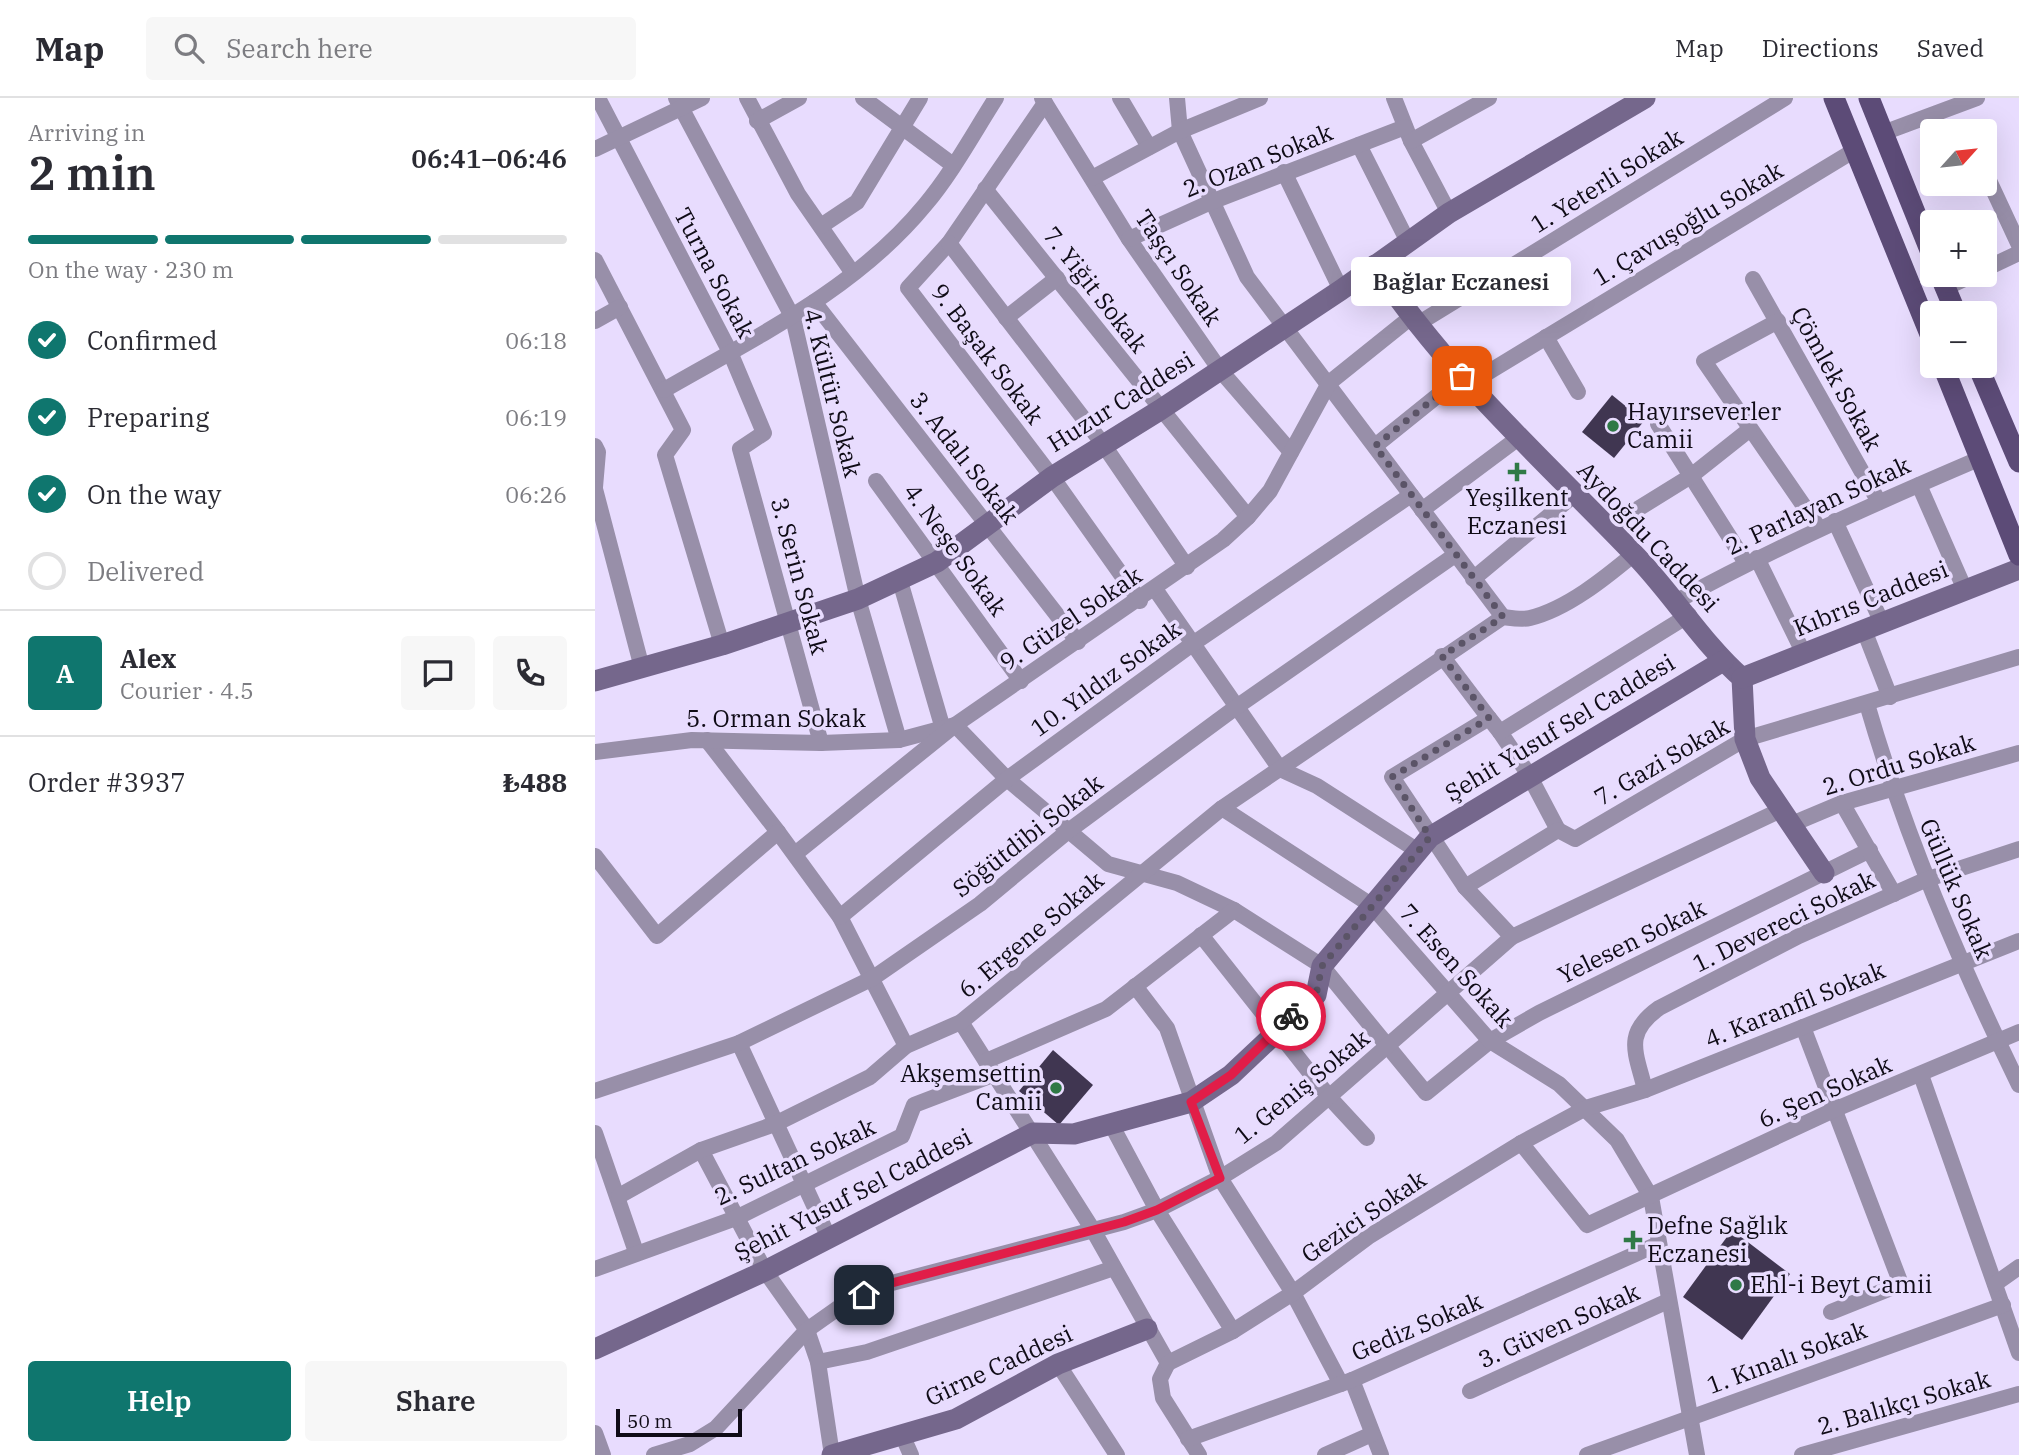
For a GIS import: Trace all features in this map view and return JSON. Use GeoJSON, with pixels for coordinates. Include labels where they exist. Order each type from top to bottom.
{"type":"FeatureCollection","features":[{"type":"Feature","properties":{"kind":"main road","name":"Huzur Caddesi"},"geometry":{"type":"LineString","coordinates":[[595,681],[722,645],[858,599],[900,582],[937,562],[1052,477],[1160,410],[1341,290],[1449,213],[1645,98]]}},
{"type":"Feature","properties":{"kind":"main road"},"geometry":{"type":"LineString","coordinates":[[1833,98],[1920,310]]}},
{"type":"Feature","properties":{"kind":"main road"},"geometry":{"type":"LineString","coordinates":[[1856,98],[1883,133]]}},
{"type":"Feature","properties":{"kind":"main road"},"geometry":{"type":"LineString","coordinates":[[1869,98],[1920,225]]}},
{"type":"Feature","properties":{"kind":"main road","name":"Aydoğdu Caddesi"},"geometry":{"type":"LineString","coordinates":[[1375,265],[1413,322],[1517,439],[1634,554],[1683,608],[1723,661],[1742,678]]}},
{"type":"Feature","properties":{"kind":"main road"},"geometry":{"type":"LineString","coordinates":[[1948,378],[2019,555]]}},
{"type":"Feature","properties":{"kind":"main road"},"geometry":{"type":"LineString","coordinates":[[1983,378],[2019,463]]}},
{"type":"Feature","properties":{"kind":"main road","name":"Kıbrıs Caddesi"},"geometry":{"type":"LineString","coordinates":[[1742,678],[2019,569]]}},
{"type":"Feature","properties":{"kind":"main road","name":"Şehit Yusuf Sel Caddesi"},"geometry":{"type":"LineString","coordinates":[[595,1349],[765,1271],[1033,1133],[1074,1134],[1191,1102],[1231,1075],[1275,1030],[1316,995],[1322,966],[1424,844],[1529,775],[1723,661]]}},
{"type":"Feature","properties":{"kind":"main road"},"geometry":{"type":"LineString","coordinates":[[1742,678],[1745,739],[1760,778],[1824,873]]}},
{"type":"Feature","properties":{"kind":"main road","name":"Girne Caddesi"},"geometry":{"type":"LineString","coordinates":[[832,1455],[907,1446],[1058,1364],[1146,1329]]}},
{"type":"Feature","properties":{"kind":"street","name":"Turna Sokak"},"geometry":{"type":"LineString","coordinates":[[598,98],[730,352],[764,433]]}},
{"type":"Feature","properties":{"kind":"street"},"geometry":{"type":"LineString","coordinates":[[595,149],[678,103],[702,98]]}},
{"type":"Feature","properties":{"kind":"street"},"geometry":{"type":"LineString","coordinates":[[747,98],[798,194],[852,272]]}},
{"type":"Feature","properties":{"kind":"street"},"geometry":{"type":"LineString","coordinates":[[757,121],[799,98]]}},
{"type":"Feature","properties":{"kind":"street"},"geometry":{"type":"LineString","coordinates":[[863,98],[953,165]]}},
{"type":"Feature","properties":{"kind":"street"},"geometry":{"type":"LineString","coordinates":[[821,226],[857,202],[920,98]]}},
{"type":"Feature","properties":{"kind":"street"},"geometry":{"type":"LineString","coordinates":[[664,390],[793,318],[895,237],[926,204],[996,98]]}},
{"type":"Feature","properties":{"kind":"street"},"geometry":{"type":"LineString","coordinates":[[1121,98],[1149,147]]}},
{"type":"Feature","properties":{"kind":"street"},"geometry":{"type":"LineString","coordinates":[[1177,98],[1180,131],[1210,202],[1247,277],[1503,617]]}},
{"type":"Feature","properties":{"kind":"street"},"geometry":{"type":"LineString","coordinates":[[1093,178],[1180,131],[1260,98]]}},
{"type":"Feature","properties":{"kind":"street"},"geometry":{"type":"LineString","coordinates":[[1394,98],[1408,134],[1449,213]]}},
{"type":"Feature","properties":{"kind":"street","name":"2. Ozan Sokak"},"geometry":{"type":"LineString","coordinates":[[1129,239],[1285,172],[1359,145],[1408,134],[1489,98]]}},
{"type":"Feature","properties":{"kind":"street","name":"1. Yeterli Sokak"},"geometry":{"type":"LineString","coordinates":[[1329,383],[1413,322],[1785,98]]}},
{"type":"Feature","properties":{"kind":"street"},"geometry":{"type":"LineString","coordinates":[[1883,133],[1977,98]]}},
{"type":"Feature","properties":{"kind":"street","name":"Taşçı Sokak"},"geometry":{"type":"LineString","coordinates":[[1043,101],[1129,239],[1220,370],[1291,452]]}},
{"type":"Feature","properties":{"kind":"street","name":"9. Başak Sokak"},"geometry":{"type":"LineString","coordinates":[[1043,101],[949,243],[908,288],[1052,477],[1140,601]]}},
{"type":"Feature","properties":{"kind":"street","name":"4. Kültür Sokak"},"geometry":{"type":"LineString","coordinates":[[678,103],[793,318],[858,599],[899,740]]}},
{"type":"Feature","properties":{"kind":"street"},"geometry":{"type":"LineString","coordinates":[[1359,145],[1408,242]]}},
{"type":"Feature","properties":{"kind":"street","name":"1. Çavuşoğlu Sokak"},"geometry":{"type":"LineString","coordinates":[[1375,446],[1466,380],[1546,337],[1855,150]]}},
{"type":"Feature","properties":{"kind":"street"},"geometry":{"type":"LineString","coordinates":[[1285,172],[1341,290]]}},
{"type":"Feature","properties":{"kind":"street","name":"7. Yiğit Sokak"},"geometry":{"type":"LineString","coordinates":[[985,189],[1248,517]]}},
{"type":"Feature","properties":{"kind":"street"},"geometry":{"type":"LineString","coordinates":[[1996,196],[2019,245]]}},
{"type":"Feature","properties":{"kind":"street"},"geometry":{"type":"LineString","coordinates":[[949,243],[1103,444],[1187,567]]}},
{"type":"Feature","properties":{"kind":"street"},"geometry":{"type":"LineString","coordinates":[[1997,263],[2019,253]]}},
{"type":"Feature","properties":{"kind":"street"},"geometry":{"type":"LineString","coordinates":[[595,260],[683,430],[665,456],[722,645]]}},
{"type":"Feature","properties":{"kind":"street"},"geometry":{"type":"LineString","coordinates":[[1006,318],[1057,278]]}},
{"type":"Feature","properties":{"kind":"street","name":"Çömlek Sokak"},"geometry":{"type":"LineString","coordinates":[[1753,279],[1879,502]]}},
{"type":"Feature","properties":{"kind":"street","name":"3. Adalı Sokak"},"geometry":{"type":"LineString","coordinates":[[814,302],[1078,642]]}},
{"type":"Feature","properties":{"kind":"street"},"geometry":{"type":"LineString","coordinates":[[595,321],[620,307]]}},
{"type":"Feature","properties":{"kind":"street"},"geometry":{"type":"LineString","coordinates":[[1778,321],[1704,361],[1819,528]]}},
{"type":"Feature","properties":{"kind":"street"},"geometry":{"type":"LineString","coordinates":[[1546,337],[1578,392]]}},
{"type":"Feature","properties":{"kind":"street","name":"9. Güzel Sokak"},"geometry":{"type":"LineString","coordinates":[[795,854],[949,727],[1140,601],[1248,517],[1270,491],[1329,383]]}},
{"type":"Feature","properties":{"kind":"street"},"geometry":{"type":"LineString","coordinates":[[1658,424],[1751,561],[1804,654]]}},
{"type":"Feature","properties":{"kind":"street"},"geometry":{"type":"LineString","coordinates":[[1607,528],[1691,476],[1749,430]]}},
{"type":"Feature","properties":{"kind":"street","name":"3. Serin Sokak"},"geometry":{"type":"LineString","coordinates":[[764,433],[740,449],[821,743]]}},
{"type":"Feature","properties":{"kind":"street"},"geometry":{"type":"LineString","coordinates":[[1422,510],[1517,439]]}},
{"type":"Feature","properties":{"kind":"street"},"geometry":{"type":"LineString","coordinates":[[595,446],[598,452],[595,488],[642,668]]}},
{"type":"Feature","properties":{"kind":"street","name":"2. Parlayan Sokak"},"geometry":{"type":"LineString","coordinates":[[1500,732],[1751,561],[1819,528],[1981,458]]}},
{"type":"Feature","properties":{"kind":"street","name":"4. Neşe Sokak"},"geometry":{"type":"LineString","coordinates":[[876,481],[1021,681]]}},
{"type":"Feature","properties":{"kind":"street"},"geometry":{"type":"LineString","coordinates":[[1919,485],[1965,590]]}},
{"type":"Feature","properties":{"kind":"street","name":"10. Yıldız Sokak"},"geometry":{"type":"LineString","coordinates":[[840,917],[1007,779],[1191,645],[1411,495]]}},
{"type":"Feature","properties":{"kind":"street"},"geometry":{"type":"LineString","coordinates":[[1473,579],[1574,495]]}},
{"type":"Feature","properties":{"kind":"street"},"geometry":{"type":"LineString","coordinates":[[1835,521],[1873,626],[1890,697]]}},
{"type":"Feature","properties":{"kind":"street","name":"6. Ergene Sokak"},"geometry":{"type":"LineString","coordinates":[[619,1196],[701,1150],[775,1124],[870,1077],[906,1046],[961,1022],[1222,808],[1503,617],[1528,619],[1553,609],[1609,575],[1634,554]]}},
{"type":"Feature","properties":{"kind":"street","name":"Söğütdibi Sokak"},"geometry":{"type":"LineString","coordinates":[[595,1091],[739,1043],[873,978],[980,904],[1067,832],[1235,708],[1455,555]]}},
{"type":"Feature","properties":{"kind":"street"},"geometry":{"type":"LineString","coordinates":[[900,582],[949,727],[1067,832],[1108,864],[1177,883],[1234,910],[1322,966],[1388,1046]]}},
{"type":"Feature","properties":{"kind":"street"},"geometry":{"type":"LineString","coordinates":[[1155,589],[1191,645],[1280,769],[1424,844],[1512,937]]}},
{"type":"Feature","properties":{"kind":"street"},"geometry":{"type":"LineString","coordinates":[[1442,656],[1529,775],[1558,830],[1465,887]]}},
{"type":"Feature","properties":{"kind":"street","name":"7. Gazi Sokak"},"geometry":{"type":"LineString","coordinates":[[1558,830],[1575,839],[1745,739],[2019,657]]}},
{"type":"Feature","properties":{"kind":"street","name":"Güllük Sokak"},"geometry":{"type":"LineString","coordinates":[[1867,704],[1891,789],[1925,880],[2019,1085]]}},
{"type":"Feature","properties":{"kind":"street"},"geometry":{"type":"LineString","coordinates":[[1424,844],[1392,777],[1489,718]]}},
{"type":"Feature","properties":{"kind":"street","name":"5. Orman Sokak"},"geometry":{"type":"LineString","coordinates":[[595,752],[707,740],[821,743],[899,740],[949,727]]}},
{"type":"Feature","properties":{"kind":"street"},"geometry":{"type":"LineString","coordinates":[[707,740],[840,917],[906,1046]]}},
{"type":"Feature","properties":{"kind":"street","name":"2. Ordu Sokak"},"geometry":{"type":"LineString","coordinates":[[1788,817],[2019,753]]}},
{"type":"Feature","properties":{"kind":"street"},"geometry":{"type":"LineString","coordinates":[[1842,803],[1894,894]]}},
{"type":"Feature","properties":{"kind":"street","name":"7. Esen Sokak"},"geometry":{"type":"LineString","coordinates":[[1222,808],[1371,905],[1490,1041],[1559,1084],[1586,1108],[1616,1140],[1651,1197]]}},
{"type":"Feature","properties":{"kind":"street","name":"1. Geniş Sokak"},"geometry":{"type":"LineString","coordinates":[[654,1455],[690,1444],[716,1428],[807,1330],[841,1306],[888,1284],[1093,1230],[1157,1210],[1220,1178],[1276,1143],[1512,937],[1788,817]]}},
{"type":"Feature","properties":{"kind":"street"},"geometry":{"type":"LineString","coordinates":[[595,856],[657,936],[778,832]]}},
{"type":"Feature","properties":{"kind":"street","name":"1. Devereci Sokak"},"geometry":{"type":"LineString","coordinates":[[1645,1090],[1634,1044],[1641,1021],[1659,1008],[1799,936],[1925,880],[2019,849]]}},
{"type":"Feature","properties":{"kind":"street","name":"Yelesen Sokak"},"geometry":{"type":"LineString","coordinates":[[1388,1046],[1426,1093],[1490,1041],[1539,1013],[1870,850]]}},
{"type":"Feature","properties":{"kind":"street","name":"2. Sultan Sokak"},"geometry":{"type":"LineString","coordinates":[[595,1269],[736,1218],[902,1136],[915,1105],[1106,1009],[1234,910]]}},
{"type":"Feature","properties":{"kind":"street"},"geometry":{"type":"LineString","coordinates":[[1201,935],[1330,1098],[1367,1138]]}},
{"type":"Feature","properties":{"kind":"street","name":"4. Karanfil Sokak"},"geometry":{"type":"LineString","coordinates":[[1586,1108],[1645,1090],[1962,961],[2019,941]]}},
{"type":"Feature","properties":{"kind":"street"},"geometry":{"type":"LineString","coordinates":[[1135,986],[1167,1028],[1220,1178],[1347,1382],[1381,1455]]}},
{"type":"Feature","properties":{"kind":"street"},"geometry":{"type":"LineString","coordinates":[[961,1022],[1093,1230],[1146,1329],[1168,1363],[1160,1379],[1163,1398],[1199,1455]]}},
{"type":"Feature","properties":{"kind":"street"},"geometry":{"type":"LineString","coordinates":[[1803,1027],[1901,1284],[1831,1312]]}},
{"type":"Feature","properties":{"kind":"street","name":"6. Şen Sokak"},"geometry":{"type":"LineString","coordinates":[[1521,1143],[1587,1225],[1836,1109],[2019,1032]]}},
{"type":"Feature","properties":{"kind":"street"},"geometry":{"type":"LineString","coordinates":[[739,1043],[829,1238]]}},
{"type":"Feature","properties":{"kind":"street"},"geometry":{"type":"LineString","coordinates":[[1921,1075],[2019,1353]]}},
{"type":"Feature","properties":{"kind":"street","name":"Gezici Sokak"},"geometry":{"type":"LineString","coordinates":[[1168,1363],[1233,1331],[1293,1293],[1368,1237],[1521,1143],[1586,1108]]}},
{"type":"Feature","properties":{"kind":"street"},"geometry":{"type":"LineString","coordinates":[[1111,1124],[1157,1210],[1233,1331]]}},
{"type":"Feature","properties":{"kind":"street"},"geometry":{"type":"LineString","coordinates":[[595,1133],[619,1196],[636,1252]]}},
{"type":"Feature","properties":{"kind":"street"},"geometry":{"type":"LineString","coordinates":[[701,1150],[765,1271],[807,1330],[818,1362],[832,1455]]}},
{"type":"Feature","properties":{"kind":"street"},"geometry":{"type":"LineString","coordinates":[[1651,1197],[1688,1418],[1697,1455]]}},
{"type":"Feature","properties":{"kind":"street","name":"Gediz Sokak"},"geometry":{"type":"LineString","coordinates":[[1188,1439],[1347,1382],[1658,1244]]}},
{"type":"Feature","properties":{"kind":"street"},"geometry":{"type":"LineString","coordinates":[[818,1362],[867,1353],[1114,1268]]}},
{"type":"Feature","properties":{"kind":"street"},"geometry":{"type":"LineString","coordinates":[[1995,1284],[2019,1268]]}},
{"type":"Feature","properties":{"kind":"street","name":"3. Güven Sokak"},"geometry":{"type":"LineString","coordinates":[[1470,1391],[1668,1301]]}},
{"type":"Feature","properties":{"kind":"street","name":"1. Kınalı Sokak"},"geometry":{"type":"LineString","coordinates":[[1587,1455],[2003,1305]]}},
{"type":"Feature","properties":{"kind":"street"},"geometry":{"type":"LineString","coordinates":[[1058,1364],[1117,1455]]}},
{"type":"Feature","properties":{"kind":"street","name":"2. Balıkçı Sokak"},"geometry":{"type":"LineString","coordinates":[[1802,1455],[2019,1394]]}},
{"type":"Feature","properties":{"kind":"street"},"geometry":{"type":"LineString","coordinates":[[595,1433],[603,1455]]}},
{"type":"Feature","properties":{"kind":"street"},"geometry":{"type":"LineString","coordinates":[[1325,1455],[1372,1434]]}},
{"type":"Feature","properties":{"kind":"building","name":"Hayırseverler Camii"},"geometry":{"type":"Polygon","coordinates":[[[1612,395],[1644,421],[1614,458],[1582,432],[1612,395]]]}},
{"type":"Feature","properties":{"kind":"building","name":"Akşemsettin Camii"},"geometry":{"type":"Polygon","coordinates":[[[1053,1050],[1093,1085],[1059,1125],[1019,1091],[1053,1050]]]}},
{"type":"Feature","properties":{"kind":"building","name":"Ehl-i Beyt Camii"},"geometry":{"type":"Polygon","coordinates":[[[1732,1230],[1790,1274],[1742,1340],[1683,1297],[1732,1230]]]}},
{"type":"Feature","properties":{"kind":"way so far"},"geometry":{"type":"LineString","coordinates":[[1291,1016],[1316,995],[1322,966],[1430,837],[1392,777],[1489,718],[1442,656],[1503,617],[1375,446],[1462,376]]}},
{"type":"Feature","properties":{"kind":"place","name":"Bağlar Eczanesi"},"geometry":{"type":"Point","coordinates":[1462,376]}},
{"type":"Feature","properties":{"kind":"place","name":"Hayırseverler Camii"},"geometry":{"type":"Point","coordinates":[1613,426]}},
{"type":"Feature","properties":{"kind":"place","name":"Yeşilkent Eczanesi"},"geometry":{"type":"Point","coordinates":[1517,472]}},
{"type":"Feature","properties":{"kind":"place","name":"Akşemsettin Camii"},"geometry":{"type":"Point","coordinates":[1056,1088]}},
{"type":"Feature","properties":{"kind":"place","name":"Defne Sağlık Eczanesi"},"geometry":{"type":"Point","coordinates":[1633,1240]}},
{"type":"Feature","properties":{"kind":"place","name":"Ehl-i Beyt Camii"},"geometry":{"type":"Point","coordinates":[1736,1285]}},
{"type":"Feature","properties":{"kind":"route"},"geometry":{"type":"LineString","coordinates":[[864,1295],[888,1284],[1124,1222],[1157,1210],[1220,1178],[1191,1102],[1231,1075],[1291,1016]]}}]}
